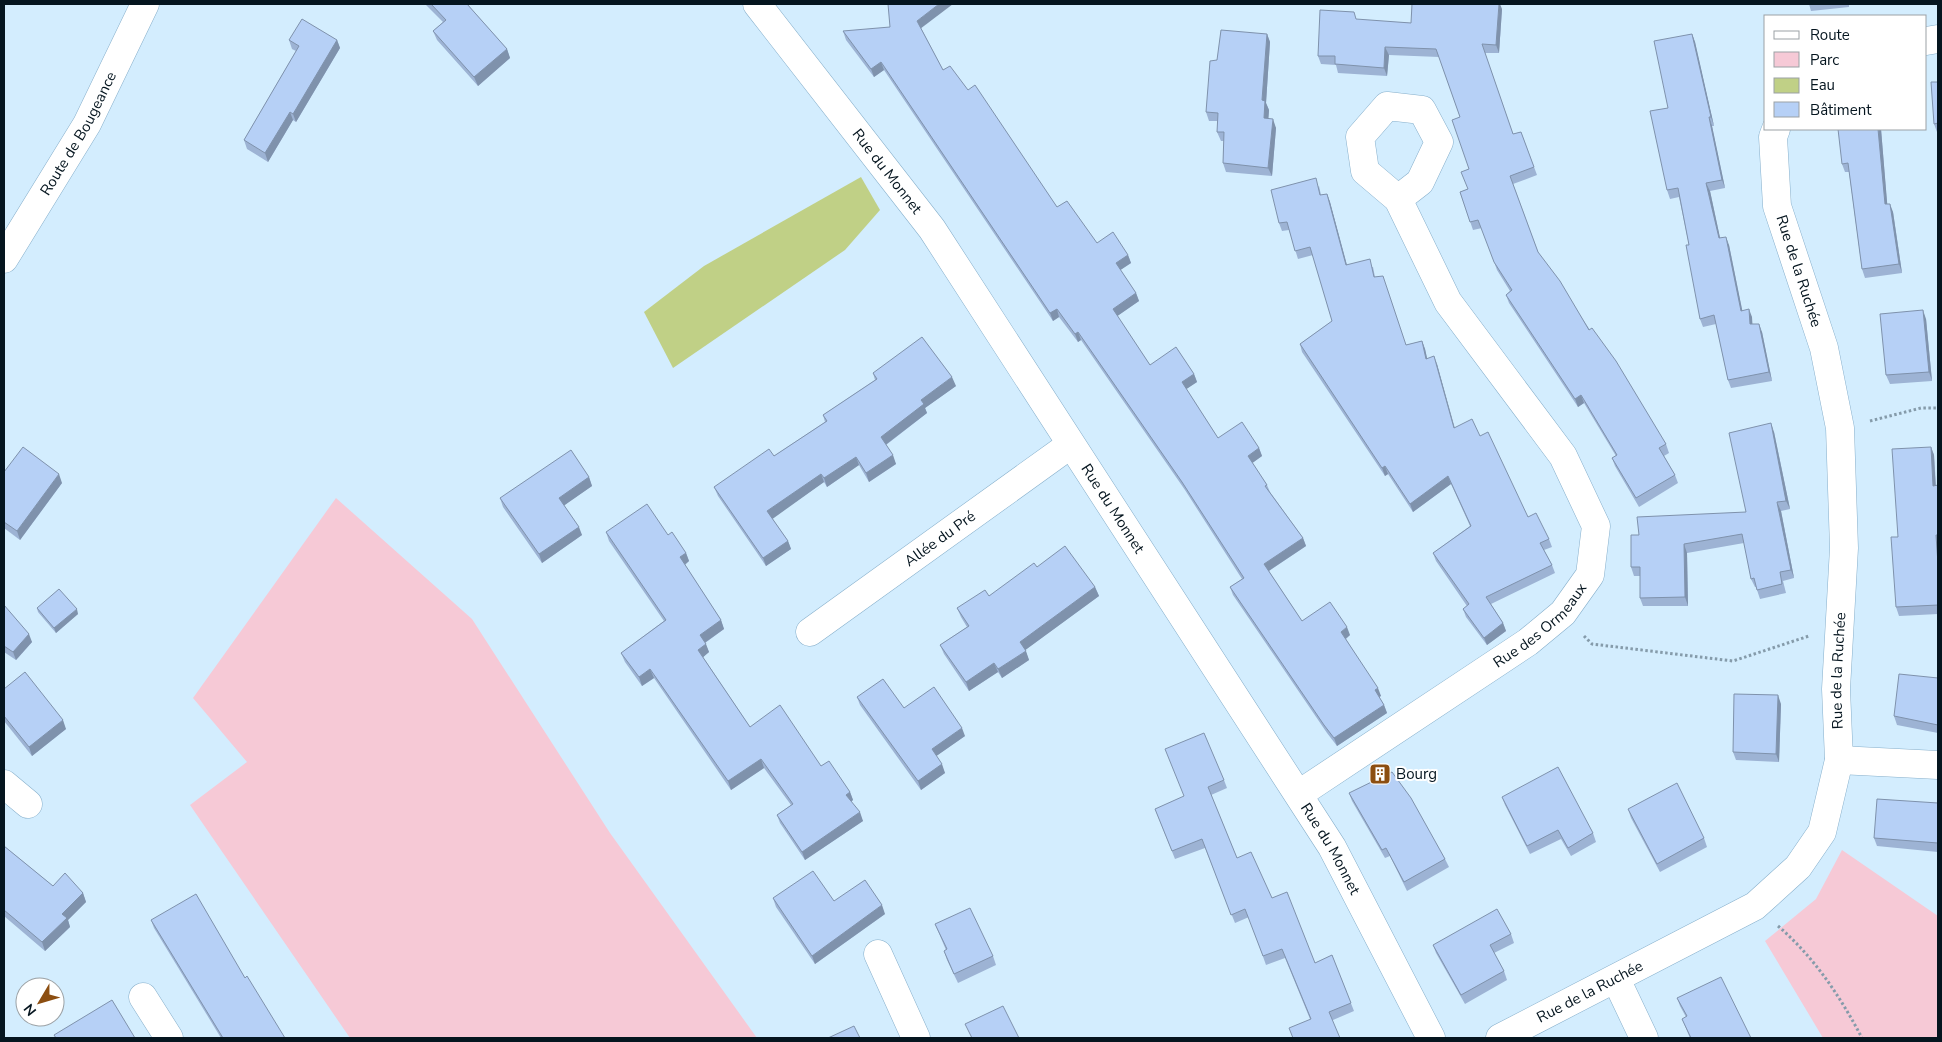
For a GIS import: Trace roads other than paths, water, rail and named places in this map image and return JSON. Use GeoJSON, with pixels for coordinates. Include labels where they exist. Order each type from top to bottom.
{"type":"FeatureCollection","features":[{"type":"Feature","properties":{"kind":"street","name":"Route de Bougeance"},"geometry":{"type":"LineString","coordinates":[[4,259],[87,124],[145,4]]}},
{"type":"Feature","properties":{"kind":"street","name":"Rue du Monnet"},"geometry":{"type":"LineString","coordinates":[[767,7],[932,230],[1070,445],[1299,794],[1332,847],[1431,1038]]}},
{"type":"Feature","properties":{"kind":"street","name":"Rue de la Ruchée"},"geometry":{"type":"LineString","coordinates":[[1500,1038],[1616,980],[1755,906],[1798,867],[1822,832],[1839,760],[1836,689],[1844,548],[1840,428],[1824,348],[1777,206],[1773,136],[1776,130]]}},
{"type":"Feature","properties":{"kind":"street","name":"Rue des Ormeaux"},"geometry":{"type":"LineString","coordinates":[[1299,794],[1528,642],[1563,614],[1590,575],[1596,526],[1563,456],[1448,302],[1398,199]]}},
{"type":"Feature","properties":{"kind":"street","name":"Allée du Pré"},"geometry":{"type":"LineString","coordinates":[[810,632],[1070,445]]}},
{"type":"Feature","properties":{"kind":"street"},"geometry":{"type":"LineString","coordinates":[[1839,760],[1938,765]]}},
{"type":"Feature","properties":{"kind":"street"},"geometry":{"type":"LineString","coordinates":[[4,784],[28,804]]}},
{"type":"Feature","properties":{"kind":"street"},"geometry":{"type":"LineString","coordinates":[[878,954],[916,1038]]}},
{"type":"Feature","properties":{"kind":"street"},"geometry":{"type":"LineString","coordinates":[[1616,980],[1644,1038]]}},
{"type":"Feature","properties":{"kind":"street"},"geometry":{"type":"LineString","coordinates":[[144,997],[169,1038]]}},
{"type":"Feature","properties":{"kind":"water"},"geometry":{"type":"Polygon","coordinates":[[[861,177],[880,210],[845,250],[673,368],[644,312],[704,266],[861,177]]]}},
{"type":"Feature","properties":{"kind":"place","name":"Bourg"},"geometry":{"type":"Point","coordinates":[1380,774]}}]}
